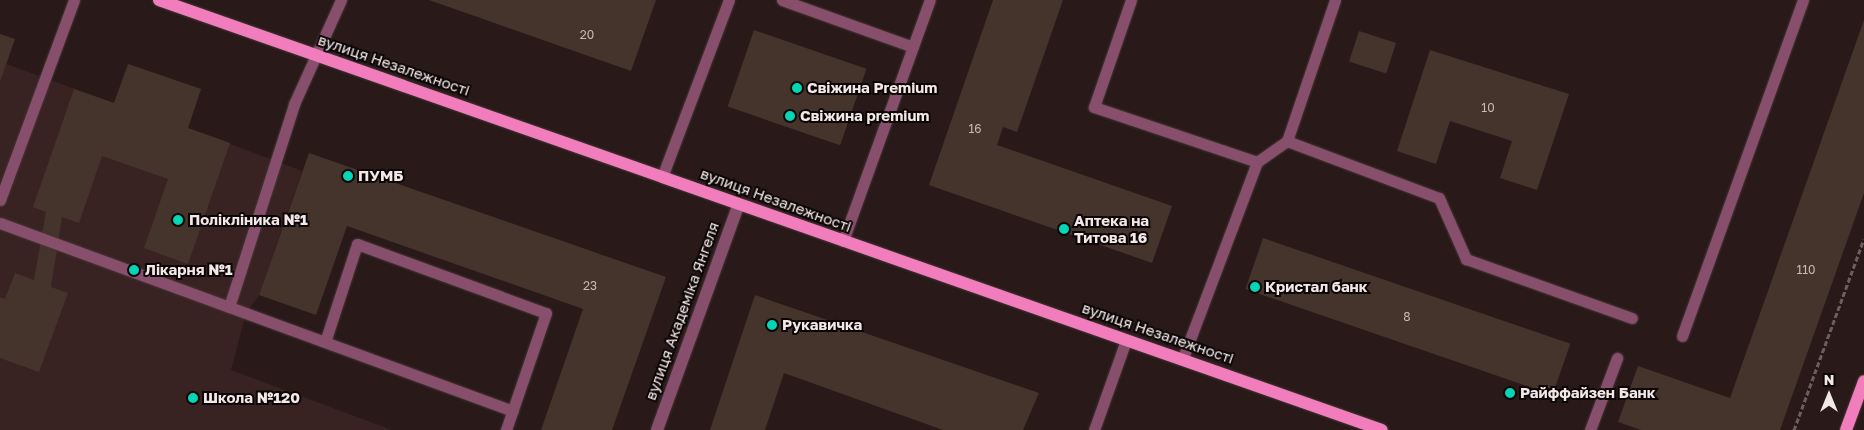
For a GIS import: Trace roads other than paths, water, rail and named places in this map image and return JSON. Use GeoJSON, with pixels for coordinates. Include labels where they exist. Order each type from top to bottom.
{"type":"FeatureCollection","features":[{"type":"Feature","properties":{"kind":"main road","name":"вулиця Незалежності"},"geometry":{"type":"LineString","coordinates":[[159,0],[842,242],[1183,358],[1382,430]]}},
{"type":"Feature","properties":{"kind":"main road"},"geometry":{"type":"LineString","coordinates":[[1846,430],[1864,381]]}},
{"type":"Feature","properties":{"kind":"street","name":"вулиця Академіка Янгеля"},"geometry":{"type":"LineString","coordinates":[[657,430],[739,204]]}},
{"type":"Feature","properties":{"kind":"lane"},"geometry":{"type":"LineString","coordinates":[[0,200],[74,0]]}},
{"type":"Feature","properties":{"kind":"lane"},"geometry":{"type":"LineString","coordinates":[[229,307],[294,104],[318,56],[341,0]]}},
{"type":"Feature","properties":{"kind":"lane"},"geometry":{"type":"LineString","coordinates":[[662,177],[728,0]]}},
{"type":"Feature","properties":{"kind":"lane"},"geometry":{"type":"LineString","coordinates":[[782,0],[913,47]]}},
{"type":"Feature","properties":{"kind":"lane"},"geometry":{"type":"LineString","coordinates":[[842,242],[930,0]]}},
{"type":"Feature","properties":{"kind":"lane"},"geometry":{"type":"LineString","coordinates":[[1132,0],[1094,107],[1257,162]]}},
{"type":"Feature","properties":{"kind":"lane"},"geometry":{"type":"LineString","coordinates":[[1183,358],[1257,162],[1287,141],[1335,0]]}},
{"type":"Feature","properties":{"kind":"lane"},"geometry":{"type":"LineString","coordinates":[[1682,336],[1803,0]]}},
{"type":"Feature","properties":{"kind":"lane"},"geometry":{"type":"LineString","coordinates":[[1287,141],[1439,198],[1466,259],[1632,318]]}},
{"type":"Feature","properties":{"kind":"lane"},"geometry":{"type":"LineString","coordinates":[[0,223],[513,411]]}},
{"type":"Feature","properties":{"kind":"lane"},"geometry":{"type":"LineString","coordinates":[[325,342],[357,244],[546,313],[506,430]]}},
{"type":"Feature","properties":{"kind":"lane"},"geometry":{"type":"LineString","coordinates":[[1094,430],[1126,340]]}},
{"type":"Feature","properties":{"kind":"lane"},"geometry":{"type":"LineString","coordinates":[[1590,430],[1617,358]]}},
{"type":"Feature","properties":{"kind":"place","name":"Свіжина Premium"},"geometry":{"type":"Point","coordinates":[797,88]}},
{"type":"Feature","properties":{"kind":"place","name":"Свіжина premium"},"geometry":{"type":"Point","coordinates":[790,116]}},
{"type":"Feature","properties":{"kind":"place","name":"ПУМБ"},"geometry":{"type":"Point","coordinates":[348,176]}},
{"type":"Feature","properties":{"kind":"place","name":"Полікліника №1"},"geometry":{"type":"Point","coordinates":[178,220]}},
{"type":"Feature","properties":{"kind":"place","name":"Аптека на Титова 16"},"geometry":{"type":"Point","coordinates":[1064,229]}},
{"type":"Feature","properties":{"kind":"place","name":"Лікарня №1"},"geometry":{"type":"Point","coordinates":[134,270]}},
{"type":"Feature","properties":{"kind":"place","name":"Кристал банк"},"geometry":{"type":"Point","coordinates":[1255,287]}},
{"type":"Feature","properties":{"kind":"place","name":"Рукавичка"},"geometry":{"type":"Point","coordinates":[772,325]}},
{"type":"Feature","properties":{"kind":"place","name":"Райффайзен Банк"},"geometry":{"type":"Point","coordinates":[1510,393]}},
{"type":"Feature","properties":{"kind":"place","name":"Школа №120"},"geometry":{"type":"Point","coordinates":[193,398]}}]}
